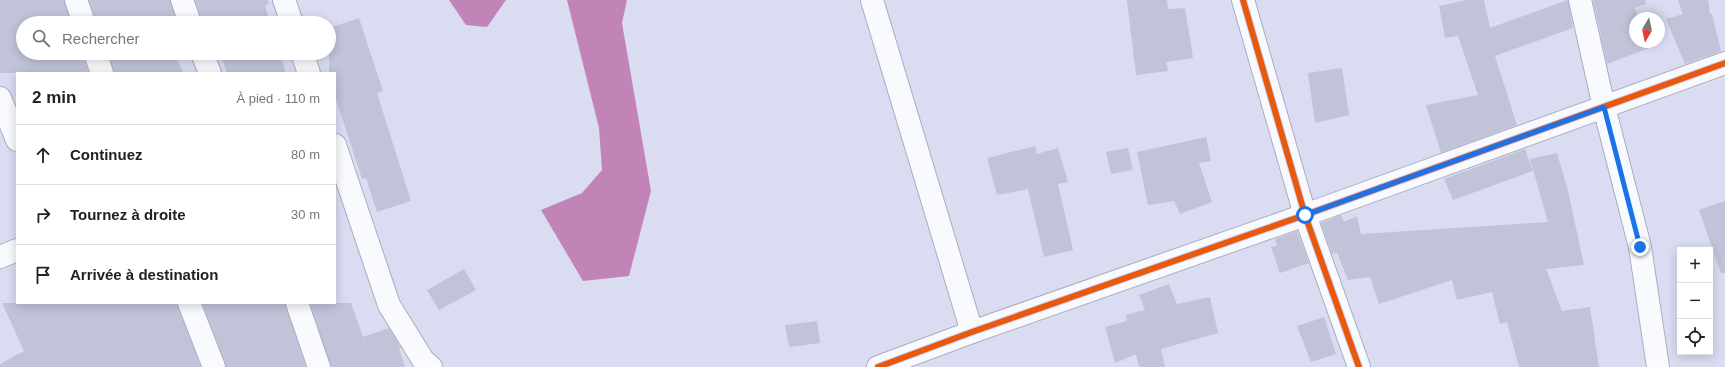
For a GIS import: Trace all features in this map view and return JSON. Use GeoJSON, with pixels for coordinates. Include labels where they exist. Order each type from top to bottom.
{"type":"FeatureCollection","features":[{"type":"Feature","properties":{"kind":"street"},"geometry":{"type":"LineString","coordinates":[[76,0],[82,16]]}},
{"type":"Feature","properties":{"kind":"street"},"geometry":{"type":"LineString","coordinates":[[182,0],[188,16]]}},
{"type":"Feature","properties":{"kind":"street"},"geometry":{"type":"LineString","coordinates":[[284,0],[290,16]]}},
{"type":"Feature","properties":{"kind":"street"},"geometry":{"type":"LineString","coordinates":[[872,0],[972,332]]}},
{"type":"Feature","properties":{"kind":"street"},"geometry":{"type":"LineString","coordinates":[[1243,0],[1305,215],[1358,367]]}},
{"type":"Feature","properties":{"kind":"street"},"geometry":{"type":"LineString","coordinates":[[1580,0],[1604,107],[1640,247],[1658,367]]}},
{"type":"Feature","properties":{"kind":"street"},"geometry":{"type":"LineString","coordinates":[[97,60],[102,72]]}},
{"type":"Feature","properties":{"kind":"street"},"geometry":{"type":"LineString","coordinates":[[205,60],[210,72]]}},
{"type":"Feature","properties":{"kind":"street"},"geometry":{"type":"LineString","coordinates":[[305,60],[310,72]]}},
{"type":"Feature","properties":{"kind":"street"},"geometry":{"type":"LineString","coordinates":[[878,367],[1725,63]]}},
{"type":"Feature","properties":{"kind":"street"},"geometry":{"type":"LineString","coordinates":[[0,98],[16,138]]}},
{"type":"Feature","properties":{"kind":"street"},"geometry":{"type":"LineString","coordinates":[[336,148],[389,305],[423,360],[431,367]]}},
{"type":"Feature","properties":{"kind":"street"},"geometry":{"type":"LineString","coordinates":[[0,257],[16,250]]}},
{"type":"Feature","properties":{"kind":"street"},"geometry":{"type":"LineString","coordinates":[[189,304],[214,367]]}},
{"type":"Feature","properties":{"kind":"street"},"geometry":{"type":"LineString","coordinates":[[297,304],[319,367]]}},
{"type":"Feature","properties":{"kind":"shaded area"},"geometry":{"type":"Polygon","coordinates":[[[449,0],[506,0],[487,27],[466,25],[449,0]]]}},
{"type":"Feature","properties":{"kind":"shaded area"},"geometry":{"type":"Polygon","coordinates":[[[567,0],[627,0],[622,23],[651,191],[629,276],[583,281],[541,210],[582,193],[602,170],[599,128],[567,0]]]}},
{"type":"Feature","properties":{"kind":"building"},"geometry":{"type":"Polygon","coordinates":[[[0,0],[64,0],[69,16],[16,16],[16,60],[85,60],[89,72],[0,73],[0,0]]]}},
{"type":"Feature","properties":{"kind":"building"},"geometry":{"type":"Polygon","coordinates":[[[89,0],[170,0],[175,16],[94,16],[89,0]]]}},
{"type":"Feature","properties":{"kind":"building"},"geometry":{"type":"Polygon","coordinates":[[[195,0],[268,0],[269,4],[265,5],[268,16],[200,16],[195,0]]]}},
{"type":"Feature","properties":{"kind":"building"},"geometry":{"type":"Polygon","coordinates":[[[1127,0],[1167,0],[1168,9],[1185,8],[1193,58],[1166,62],[1168,71],[1136,75],[1127,0]]]}},
{"type":"Feature","properties":{"kind":"building"},"geometry":{"type":"Polygon","coordinates":[[[1467,0],[1484,0],[1490,28],[1568,0],[1573,28],[1495,56],[1517,125],[1441,153],[1426,105],[1478,95],[1458,36],[1445,38],[1439,6],[1467,0]]]}},
{"type":"Feature","properties":{"kind":"building"},"geometry":{"type":"Polygon","coordinates":[[[1593,0],[1645,0],[1646,4],[1635,8],[1636,12],[1629,12],[1629,48],[1649,48],[1607,64],[1593,0]]]}},
{"type":"Feature","properties":{"kind":"building"},"geometry":{"type":"Polygon","coordinates":[[[1678,0],[1708,0],[1710,14],[1712,14],[1721,51],[1685,64],[1666,19],[1683,14],[1678,0]]]}},
{"type":"Feature","properties":{"kind":"building"},"geometry":{"type":"Polygon","coordinates":[[[359,18],[383,91],[377,93],[411,201],[377,212],[366,178],[362,179],[336,99],[336,72],[329,72],[329,60],[336,60],[336,26],[359,18]]]}},
{"type":"Feature","properties":{"kind":"building"},"geometry":{"type":"Polygon","coordinates":[[[110,60],[178,60],[183,72],[114,72],[110,60]]]}},
{"type":"Feature","properties":{"kind":"building"},"geometry":{"type":"Polygon","coordinates":[[[222,60],[282,60],[286,72],[227,72],[222,60]]]}},
{"type":"Feature","properties":{"kind":"building"},"geometry":{"type":"Polygon","coordinates":[[[1342,68],[1349,115],[1315,123],[1308,73],[1342,68]]]}},
{"type":"Feature","properties":{"kind":"building"},"geometry":{"type":"Polygon","coordinates":[[[1206,137],[1211,161],[1199,163],[1212,202],[1180,214],[1174,201],[1148,205],[1137,152],[1206,137]]]}},
{"type":"Feature","properties":{"kind":"building"},"geometry":{"type":"Polygon","coordinates":[[[1035,146],[1037,154],[1058,148],[1068,182],[1058,184],[1073,250],[1044,257],[1028,189],[997,195],[987,158],[1035,146]]]}},
{"type":"Feature","properties":{"kind":"building"},"geometry":{"type":"Polygon","coordinates":[[[1128,148],[1133,170],[1111,174],[1106,152],[1128,148]]]}},
{"type":"Feature","properties":{"kind":"building"},"geometry":{"type":"Polygon","coordinates":[[[1525,149],[1533,171],[1453,200],[1444,179],[1525,149]]]}},
{"type":"Feature","properties":{"kind":"building"},"geometry":{"type":"Polygon","coordinates":[[[1557,153],[1568,191],[1584,265],[1546,269],[1562,311],[1590,307],[1599,367],[1519,367],[1507,322],[1500,324],[1492,292],[1457,300],[1452,280],[1379,304],[1370,277],[1348,280],[1337,253],[1332,254],[1321,223],[1341,215],[1344,222],[1357,216],[1361,234],[1548,222],[1530,159],[1557,153]]]}},
{"type":"Feature","properties":{"kind":"building"},"geometry":{"type":"Polygon","coordinates":[[[1725,201],[1725,273],[1721,273],[1699,210],[1725,201]]]}},
{"type":"Feature","properties":{"kind":"building"},"geometry":{"type":"Polygon","coordinates":[[[1297,231],[1309,263],[1280,273],[1271,247],[1277,246],[1275,239],[1297,231]]]}},
{"type":"Feature","properties":{"kind":"building"},"geometry":{"type":"Polygon","coordinates":[[[464,269],[476,290],[439,310],[427,290],[464,269]]]}},
{"type":"Feature","properties":{"kind":"building"},"geometry":{"type":"Polygon","coordinates":[[[1169,284],[1177,304],[1210,297],[1218,333],[1161,349],[1165,367],[1139,367],[1136,354],[1115,363],[1105,327],[1127,321],[1126,315],[1145,310],[1139,295],[1169,284]]]}},
{"type":"Feature","properties":{"kind":"building"},"geometry":{"type":"Polygon","coordinates":[[[2,303],[177,304],[201,367],[0,367],[0,364],[24,351],[2,303]]]}},
{"type":"Feature","properties":{"kind":"building"},"geometry":{"type":"Polygon","coordinates":[[[351,303],[363,337],[389,328],[401,348],[399,348],[405,367],[331,367],[310,304],[351,303]]]}},
{"type":"Feature","properties":{"kind":"building"},"geometry":{"type":"Polygon","coordinates":[[[202,304],[285,304],[306,367],[226,367],[202,304]]]}},
{"type":"Feature","properties":{"kind":"building"},"geometry":{"type":"Polygon","coordinates":[[[1324,317],[1336,354],[1311,362],[1297,326],[1324,317]]]}},
{"type":"Feature","properties":{"kind":"building"},"geometry":{"type":"Polygon","coordinates":[[[817,321],[820,343],[789,347],[785,325],[817,321]]]}},
{"type":"Feature","properties":{"kind":"cycle path"},"geometry":{"type":"LineString","coordinates":[[1243,0],[1305,215],[1359,367]]}},
{"type":"Feature","properties":{"kind":"cycle path"},"geometry":{"type":"LineString","coordinates":[[878,367],[1725,63]]}},
{"type":"Feature","properties":{"kind":"route"},"geometry":{"type":"LineString","coordinates":[[1305,215],[1604,107],[1640,247]]}}]}
